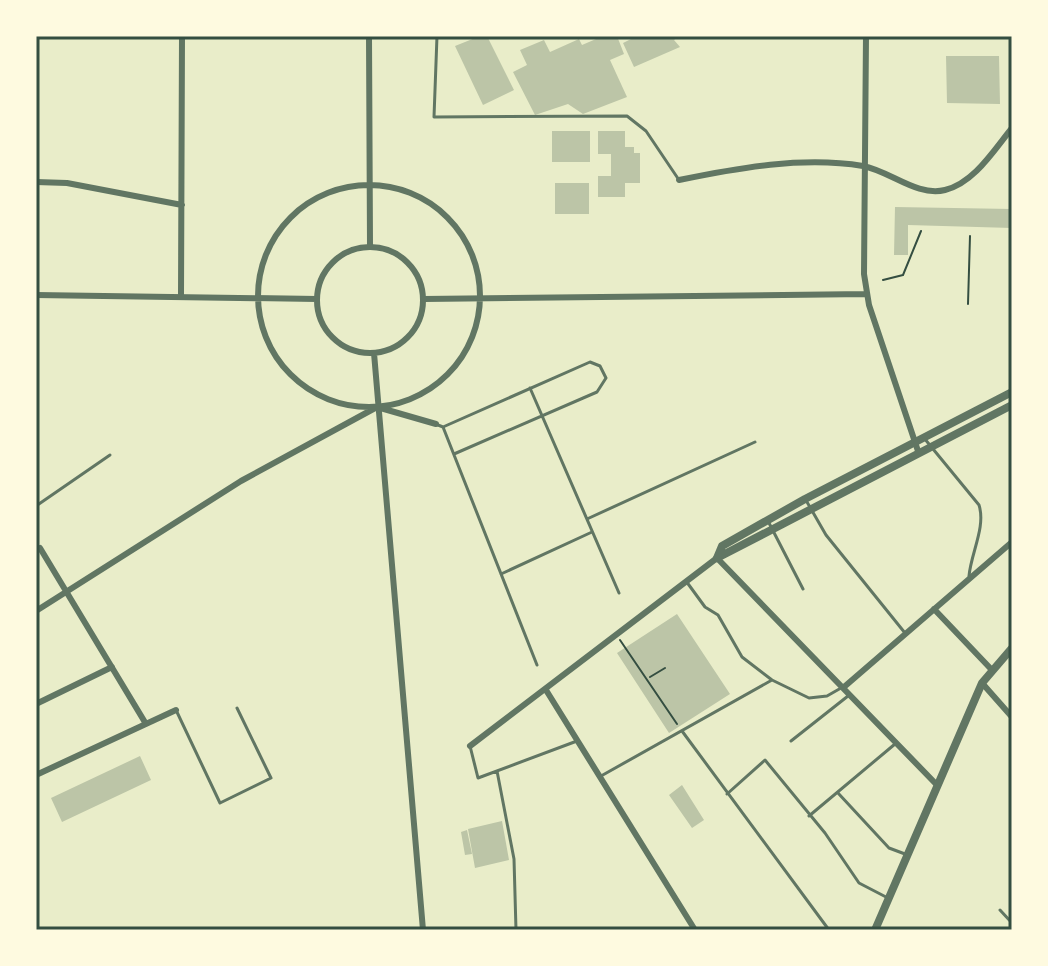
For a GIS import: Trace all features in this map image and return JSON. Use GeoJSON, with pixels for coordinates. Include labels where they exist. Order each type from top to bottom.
{"type":"FeatureCollection","features":[{"type":"Feature","properties":{"kind":"street"},"geometry":{"type":"LineString","coordinates":[[181,296],[182,36]]}},
{"type":"Feature","properties":{"kind":"street"},"geometry":{"type":"LineString","coordinates":[[369,36],[370,246]]}},
{"type":"Feature","properties":{"kind":"street"},"geometry":{"type":"LineString","coordinates":[[866,36],[863,166],[867,294],[916,447]]}},
{"type":"Feature","properties":{"kind":"street"},"geometry":{"type":"LineString","coordinates":[[679,180],[742,167],[863,166],[926,190],[944,190],[976,171],[1012,128]]}},
{"type":"Feature","properties":{"kind":"street"},"geometry":{"type":"LineString","coordinates":[[36,182],[67,183],[182,205]]}},
{"type":"Feature","properties":{"kind":"street"},"geometry":{"type":"LineString","coordinates":[[36,611],[241,481],[377,407],[421,395],[449,374],[469,346],[481,301],[480,282],[468,244],[444,214],[410,193],[371,185],[323,196],[284,225],[264,259],[258,297],[261,323],[270,347],[284,369],[303,386],[326,399],[351,406],[377,407],[439,426]]}},
{"type":"Feature","properties":{"kind":"street"},"geometry":{"type":"LineString","coordinates":[[370,246],[387,249],[413,268],[424,299],[421,315],[404,341],[374,353],[350,349],[329,334],[318,311],[317,299],[319,285],[333,262],[344,253],[370,246]]}},
{"type":"Feature","properties":{"kind":"street"},"geometry":{"type":"LineString","coordinates":[[424,299],[481,301],[867,294]]}},
{"type":"Feature","properties":{"kind":"street"},"geometry":{"type":"LineString","coordinates":[[36,295],[317,299]]}},
{"type":"Feature","properties":{"kind":"street"},"geometry":{"type":"LineString","coordinates":[[374,353],[423,930]]}},
{"type":"Feature","properties":{"kind":"street"},"geometry":{"type":"LineString","coordinates":[[926,442],[1012,392]]}},
{"type":"Feature","properties":{"kind":"street"},"geometry":{"type":"LineString","coordinates":[[470,746],[717,558],[722,546],[926,442],[1012,405]]}},
{"type":"Feature","properties":{"kind":"street"},"geometry":{"type":"LineString","coordinates":[[844,687],[1012,542]]}},
{"type":"Feature","properties":{"kind":"street"},"geometry":{"type":"LineString","coordinates":[[38,544],[146,724]]}},
{"type":"Feature","properties":{"kind":"street"},"geometry":{"type":"LineString","coordinates":[[717,558],[936,784]]}},
{"type":"Feature","properties":{"kind":"street"},"geometry":{"type":"LineString","coordinates":[[934,609],[991,669]]}},
{"type":"Feature","properties":{"kind":"street"},"geometry":{"type":"LineString","coordinates":[[875,930],[982,683],[1012,648]]}},
{"type":"Feature","properties":{"kind":"street"},"geometry":{"type":"LineString","coordinates":[[36,704],[112,667]]}},
{"type":"Feature","properties":{"kind":"street"},"geometry":{"type":"LineString","coordinates":[[982,683],[1012,717]]}},
{"type":"Feature","properties":{"kind":"street"},"geometry":{"type":"LineString","coordinates":[[546,690],[695,930]]}},
{"type":"Feature","properties":{"kind":"street"},"geometry":{"type":"LineString","coordinates":[[36,775],[176,710]]}},
{"type":"Feature","properties":{"kind":"lane"},"geometry":{"type":"LineString","coordinates":[[437,36],[434,117],[627,116],[646,131],[679,180]]}},
{"type":"Feature","properties":{"kind":"lane"},"geometry":{"type":"LineString","coordinates":[[454,454],[597,392],[606,378],[600,366],[590,362],[439,426],[454,454],[537,665]]}},
{"type":"Feature","properties":{"kind":"lane"},"geometry":{"type":"LineString","coordinates":[[530,388],[619,593]]}},
{"type":"Feature","properties":{"kind":"lane"},"geometry":{"type":"LineString","coordinates":[[587,519],[755,442]]}},
{"type":"Feature","properties":{"kind":"lane"},"geometry":{"type":"LineString","coordinates":[[926,442],[979,505],[983,517],[971,556],[969,579]]}},
{"type":"Feature","properties":{"kind":"lane"},"geometry":{"type":"LineString","coordinates":[[36,506],[110,455]]}},
{"type":"Feature","properties":{"kind":"lane"},"geometry":{"type":"LineString","coordinates":[[807,503],[826,535],[905,634]]}},
{"type":"Feature","properties":{"kind":"lane"},"geometry":{"type":"LineString","coordinates":[[770,524],[803,589]]}},
{"type":"Feature","properties":{"kind":"lane"},"geometry":{"type":"LineString","coordinates":[[501,574],[592,532]]}},
{"type":"Feature","properties":{"kind":"lane"},"geometry":{"type":"LineString","coordinates":[[686,581],[705,607],[718,615],[742,657],[772,680],[809,698],[827,696],[844,687]]}},
{"type":"Feature","properties":{"kind":"lane"},"geometry":{"type":"LineString","coordinates":[[601,776],[772,680]]}},
{"type":"Feature","properties":{"kind":"lane"},"geometry":{"type":"LineString","coordinates":[[791,741],[851,694]]}},
{"type":"Feature","properties":{"kind":"lane"},"geometry":{"type":"LineString","coordinates":[[176,710],[220,803],[271,778],[237,708]]}},
{"type":"Feature","properties":{"kind":"lane"},"geometry":{"type":"LineString","coordinates":[[682,731],[829,930]]}},
{"type":"Feature","properties":{"kind":"lane"},"geometry":{"type":"LineString","coordinates":[[470,746],[478,778],[577,741]]}},
{"type":"Feature","properties":{"kind":"lane"},"geometry":{"type":"LineString","coordinates":[[809,816],[897,743]]}},
{"type":"Feature","properties":{"kind":"lane"},"geometry":{"type":"LineString","coordinates":[[727,794],[765,760],[859,883],[889,898]]}},
{"type":"Feature","properties":{"kind":"lane"},"geometry":{"type":"LineString","coordinates":[[497,771],[514,859],[516,930]]}},
{"type":"Feature","properties":{"kind":"lane"},"geometry":{"type":"LineString","coordinates":[[838,793],[889,848],[907,855]]}},
{"type":"Feature","properties":{"kind":"lane"},"geometry":{"type":"LineString","coordinates":[[1000,910],[1012,923]]}},
{"type":"Feature","properties":{"kind":"path"},"geometry":{"type":"LineString","coordinates":[[883,280],[903,275],[921,231]]}},
{"type":"Feature","properties":{"kind":"path"},"geometry":{"type":"LineString","coordinates":[[968,304],[970,236]]}},
{"type":"Feature","properties":{"kind":"path"},"geometry":{"type":"LineString","coordinates":[[616,634],[649,678],[682,731]]}},
{"type":"Feature","properties":{"kind":"path"},"geometry":{"type":"LineString","coordinates":[[649,678],[665,668]]}},
{"type":"Feature","properties":{"kind":"building"},"geometry":{"type":"Polygon","coordinates":[[[487,36],[514,90],[483,105],[455,46],[487,36]]]}},
{"type":"Feature","properties":{"kind":"building"},"geometry":{"type":"Polygon","coordinates":[[[603,36],[617,36],[624,54],[610,60],[627,97],[583,114],[568,104],[535,115],[513,72],[527,65],[520,50],[544,40],[550,52],[579,39],[582,45],[603,36]]]}},
{"type":"Feature","properties":{"kind":"building"},"geometry":{"type":"Polygon","coordinates":[[[637,36],[679,36],[674,40],[680,47],[634,67],[623,43],[637,36]]]}},
{"type":"Feature","properties":{"kind":"building"},"geometry":{"type":"Polygon","coordinates":[[[946,56],[999,56],[1000,104],[947,103],[946,56]]]}},
{"type":"Feature","properties":{"kind":"building"},"geometry":{"type":"Polygon","coordinates":[[[552,131],[590,131],[590,162],[552,162],[552,131]]]}},
{"type":"Feature","properties":{"kind":"building"},"geometry":{"type":"Polygon","coordinates":[[[598,131],[625,131],[625,147],[634,147],[634,153],[640,153],[640,183],[625,183],[625,197],[598,197],[598,176],[611,176],[611,154],[598,154],[598,131]]]}},
{"type":"Feature","properties":{"kind":"building"},"geometry":{"type":"Polygon","coordinates":[[[555,183],[589,183],[589,214],[555,214],[555,183]]]}},
{"type":"Feature","properties":{"kind":"building"},"geometry":{"type":"Polygon","coordinates":[[[895,207],[1012,209],[1012,228],[908,225],[908,255],[894,255],[895,207]]]}},
{"type":"Feature","properties":{"kind":"building"},"geometry":{"type":"Polygon","coordinates":[[[677,614],[730,694],[669,733],[617,653],[677,614]]]}},
{"type":"Feature","properties":{"kind":"building"},"geometry":{"type":"Polygon","coordinates":[[[140,756],[151,780],[62,822],[51,798],[140,756]]]}},
{"type":"Feature","properties":{"kind":"building"},"geometry":{"type":"Polygon","coordinates":[[[682,785],[704,820],[692,828],[669,795],[682,785]]]}},
{"type":"Feature","properties":{"kind":"building"},"geometry":{"type":"Polygon","coordinates":[[[502,821],[509,860],[475,868],[468,829],[502,821]]]}},
{"type":"Feature","properties":{"kind":"building"},"geometry":{"type":"Polygon","coordinates":[[[467,830],[472,854],[465,855],[461,832],[467,830]]]}}]}
